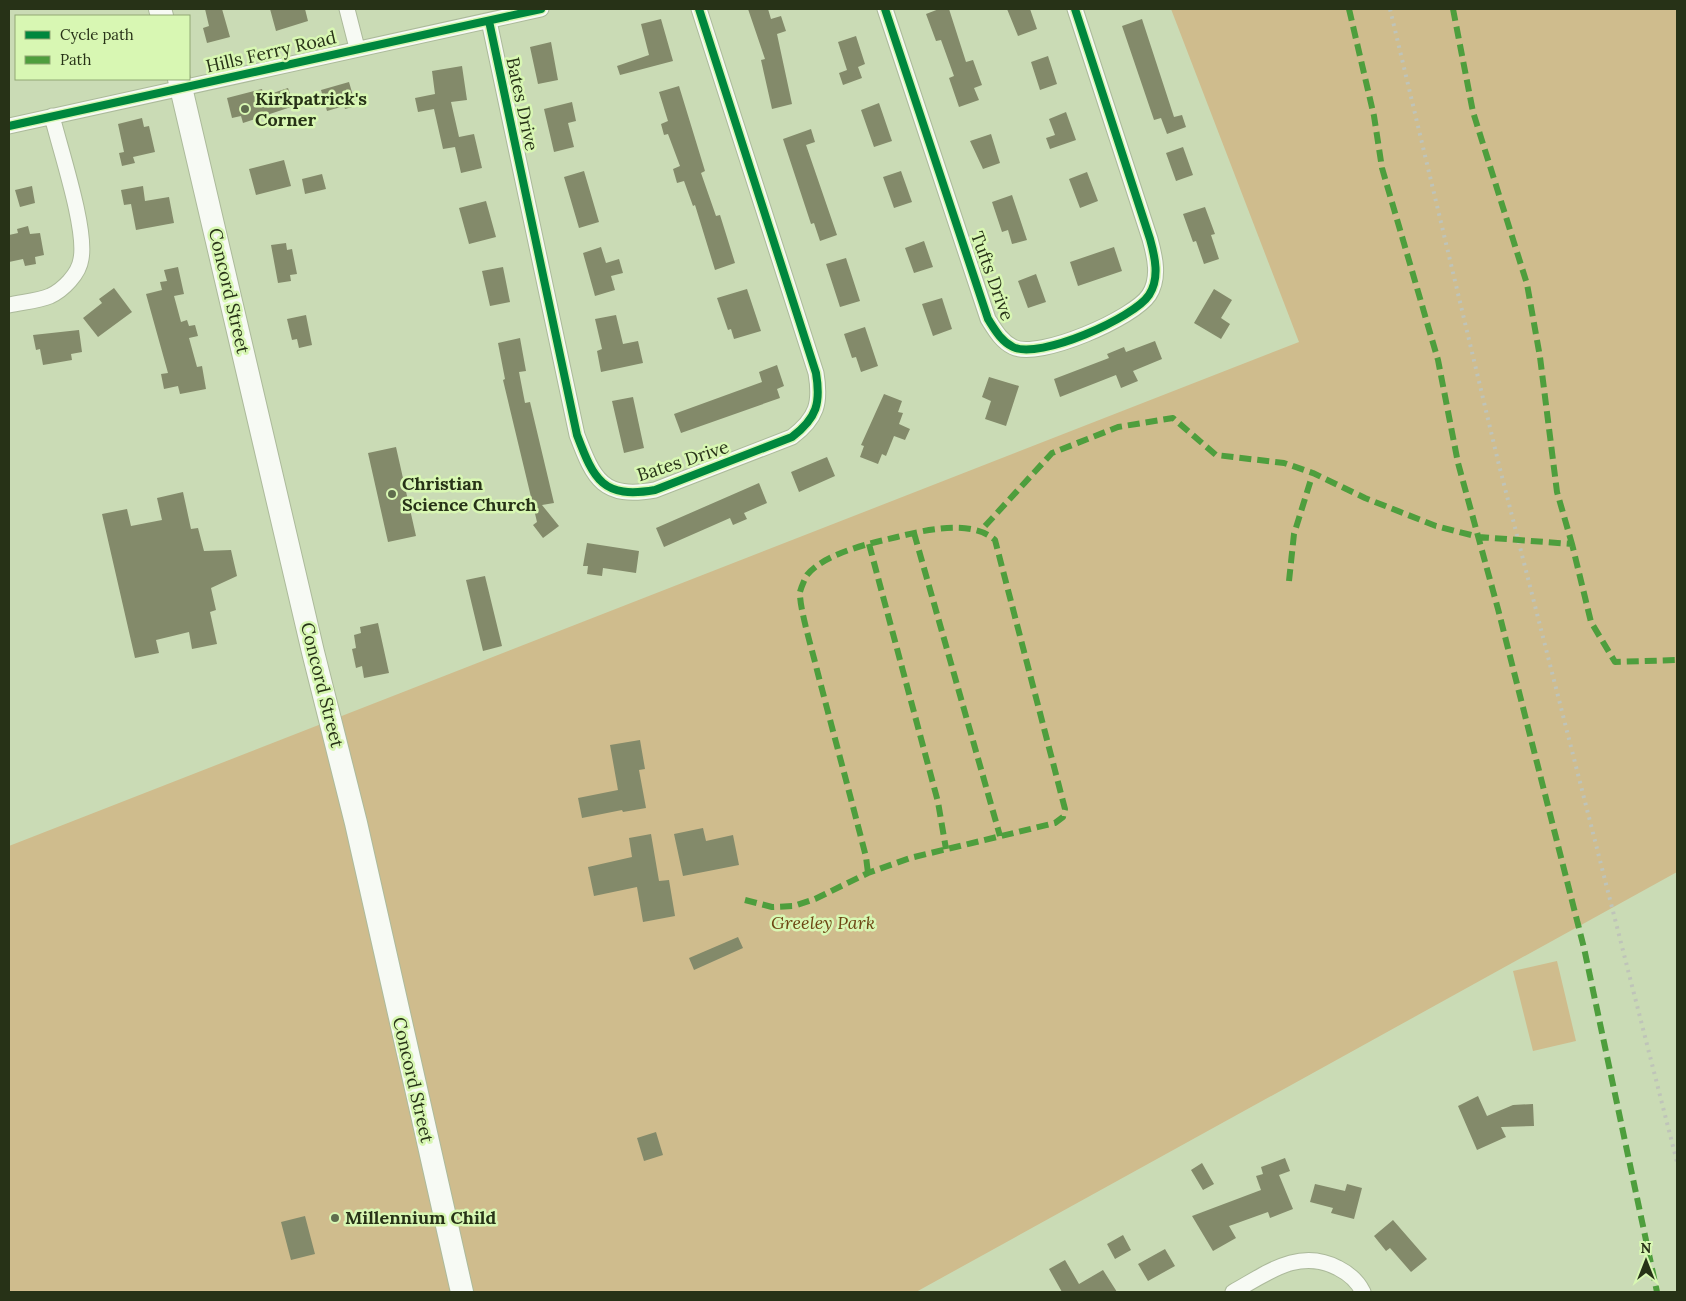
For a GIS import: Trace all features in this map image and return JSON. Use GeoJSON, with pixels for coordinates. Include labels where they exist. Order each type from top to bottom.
{"type":"FeatureCollection","features":[{"type":"Feature","properties":{"kind":"main road","name":"Concord Street"},"geometry":{"type":"LineString","coordinates":[[180,83],[313,652],[356,823],[462,1292]]}},
{"type":"Feature","properties":{"kind":"street"},"geometry":{"type":"LineString","coordinates":[[347,9],[357,48]]}},
{"type":"Feature","properties":{"kind":"street","name":"Hills Ferry Road"},"geometry":{"type":"LineString","coordinates":[[9,126],[180,83],[541,9]]}},
{"type":"Feature","properties":{"kind":"street","name":"Bates Drive"},"geometry":{"type":"LineString","coordinates":[[489,21],[577,435],[590,468],[603,482],[617,493],[636,493],[655,490],[792,437],[807,426],[816,409],[819,391],[816,372],[699,9]]}},
{"type":"Feature","properties":{"kind":"street","name":"Tufts Drive"},"geometry":{"type":"LineString","coordinates":[[884,9],[988,318],[999,336],[1014,348],[1033,350],[1052,346],[1121,318],[1136,308],[1150,294],[1156,276],[1150,239],[1075,9]]}},
{"type":"Feature","properties":{"kind":"street"},"geometry":{"type":"LineString","coordinates":[[9,305],[50,296],[64,286],[76,273],[81,260],[78,220],[52,116]]}},
{"type":"Feature","properties":{"kind":"street"},"geometry":{"type":"LineString","coordinates":[[1233,1292],[1286,1263],[1306,1259],[1328,1263],[1346,1273],[1363,1292]]}},
{"type":"Feature","properties":{"kind":"green space","name":"Greeley Park"},"geometry":{"type":"Polygon","coordinates":[[[1171,9],[1677,9],[1677,872],[916,1292],[9,1292],[9,846],[1299,342],[1171,9]]]}},
{"type":"Feature","properties":{"kind":"green space"},"geometry":{"type":"Polygon","coordinates":[[[1557,961],[1576,1041],[1533,1051],[1513,971],[1557,961]]]}},
{"type":"Feature","properties":{"kind":"building"},"geometry":{"type":"Polygon","coordinates":[[[205,9],[222,9],[230,37],[207,43],[203,28],[209,26],[205,9]]]}},
{"type":"Feature","properties":{"kind":"building"},"geometry":{"type":"Polygon","coordinates":[[[270,9],[305,9],[308,21],[276,31],[270,9]]]}},
{"type":"Feature","properties":{"kind":"building"},"geometry":{"type":"Polygon","coordinates":[[[748,9],[768,9],[771,19],[781,16],[786,31],[777,34],[792,104],[772,109],[761,60],[765,59],[748,9]]]}},
{"type":"Feature","properties":{"kind":"building"},"geometry":{"type":"Polygon","coordinates":[[[939,9],[949,9],[966,62],[973,60],[982,85],[974,88],[979,100],[959,107],[949,78],[954,76],[941,40],[936,41],[926,14],[939,9]]]}},
{"type":"Feature","properties":{"kind":"building"},"geometry":{"type":"Polygon","coordinates":[[[1007,9],[1030,9],[1037,29],[1018,36],[1007,9]]]}},
{"type":"Feature","properties":{"kind":"building"},"geometry":{"type":"Polygon","coordinates":[[[661,19],[673,61],[620,75],[617,66],[649,55],[641,24],[661,19]]]}},
{"type":"Feature","properties":{"kind":"building"},"geometry":{"type":"Polygon","coordinates":[[[1142,19],[1174,117],[1182,115],[1186,127],[1167,134],[1161,118],[1154,120],[1122,26],[1142,19]]]}},
{"type":"Feature","properties":{"kind":"building"},"geometry":{"type":"Polygon","coordinates":[[[856,36],[865,64],[858,67],[862,78],[843,85],[839,73],[847,70],[838,42],[856,36]]]}},
{"type":"Feature","properties":{"kind":"building"},"geometry":{"type":"Polygon","coordinates":[[[551,42],[558,80],[538,84],[530,47],[551,42]]]}},
{"type":"Feature","properties":{"kind":"building"},"geometry":{"type":"Polygon","coordinates":[[[1048,56],[1057,84],[1040,90],[1031,62],[1048,56]]]}},
{"type":"Feature","properties":{"kind":"building"},"geometry":{"type":"Polygon","coordinates":[[[462,66],[467,100],[451,102],[459,137],[474,134],[482,168],[461,173],[455,147],[443,149],[434,109],[418,112],[415,98],[435,94],[432,71],[462,66]]]}},
{"type":"Feature","properties":{"kind":"building"},"geometry":{"type":"Polygon","coordinates":[[[349,82],[356,106],[345,109],[344,106],[327,111],[321,90],[349,82]]]}},
{"type":"Feature","properties":{"kind":"building"},"geometry":{"type":"Polygon","coordinates":[[[679,86],[705,171],[701,173],[716,216],[720,215],[735,263],[715,270],[695,205],[693,206],[684,181],[677,183],[673,169],[680,166],[668,134],[664,135],[661,124],[668,121],[659,92],[679,86]]]}},
{"type":"Feature","properties":{"kind":"building"},"geometry":{"type":"Polygon","coordinates":[[[288,88],[294,106],[243,123],[241,116],[232,118],[227,98],[262,89],[264,96],[288,88]]]}},
{"type":"Feature","properties":{"kind":"building"},"geometry":{"type":"Polygon","coordinates":[[[572,102],[576,121],[568,123],[574,147],[554,152],[544,109],[572,102]]]}},
{"type":"Feature","properties":{"kind":"building"},"geometry":{"type":"Polygon","coordinates":[[[879,103],[892,141],[874,147],[861,110],[879,103]]]}},
{"type":"Feature","properties":{"kind":"building"},"geometry":{"type":"Polygon","coordinates":[[[1066,112],[1076,140],[1050,149],[1046,138],[1055,135],[1049,119],[1066,112]]]}},
{"type":"Feature","properties":{"kind":"building"},"geometry":{"type":"Polygon","coordinates":[[[142,118],[144,127],[149,126],[155,152],[133,157],[135,163],[122,166],[119,153],[124,152],[118,124],[142,118]]]}},
{"type":"Feature","properties":{"kind":"building"},"geometry":{"type":"Polygon","coordinates":[[[811,129],[815,142],[806,145],[837,235],[820,241],[814,223],[811,224],[783,139],[811,129]]]}},
{"type":"Feature","properties":{"kind":"building"},"geometry":{"type":"Polygon","coordinates":[[[991,134],[1000,163],[983,169],[970,141],[991,134]]]}},
{"type":"Feature","properties":{"kind":"building"},"geometry":{"type":"Polygon","coordinates":[[[1183,147],[1193,175],[1176,181],[1166,153],[1183,147]]]}},
{"type":"Feature","properties":{"kind":"building"},"geometry":{"type":"Polygon","coordinates":[[[284,160],[291,186],[256,195],[249,169],[284,160]]]}},
{"type":"Feature","properties":{"kind":"building"},"geometry":{"type":"Polygon","coordinates":[[[584,171],[599,222],[579,228],[564,177],[584,171]]]}},
{"type":"Feature","properties":{"kind":"building"},"geometry":{"type":"Polygon","coordinates":[[[901,171],[912,202],[894,208],[883,177],[901,171]]]}},
{"type":"Feature","properties":{"kind":"building"},"geometry":{"type":"Polygon","coordinates":[[[1087,172],[1098,201],[1080,208],[1069,179],[1087,172]]]}},
{"type":"Feature","properties":{"kind":"building"},"geometry":{"type":"Polygon","coordinates":[[[322,174],[326,189],[305,194],[302,179],[322,174]]]}},
{"type":"Feature","properties":{"kind":"building"},"geometry":{"type":"Polygon","coordinates":[[[32,186],[35,203],[20,207],[15,190],[32,186]]]}},
{"type":"Feature","properties":{"kind":"building"},"geometry":{"type":"Polygon","coordinates":[[[143,186],[145,201],[169,197],[174,223],[136,230],[131,204],[124,205],[121,190],[143,186]]]}},
{"type":"Feature","properties":{"kind":"building"},"geometry":{"type":"Polygon","coordinates":[[[1012,195],[1027,240],[1012,244],[1008,230],[1002,232],[992,202],[1012,195]]]}},
{"type":"Feature","properties":{"kind":"building"},"geometry":{"type":"Polygon","coordinates":[[[486,201],[496,237],[469,244],[459,208],[486,201]]]}},
{"type":"Feature","properties":{"kind":"building"},"geometry":{"type":"Polygon","coordinates":[[[1205,207],[1215,234],[1211,235],[1219,259],[1204,264],[1196,241],[1193,242],[1183,214],[1205,207]]]}},
{"type":"Feature","properties":{"kind":"building"},"geometry":{"type":"Polygon","coordinates":[[[28,226],[30,234],[40,233],[44,255],[35,257],[36,264],[25,266],[23,259],[9,262],[9,235],[18,233],[17,229],[28,226]]]}},
{"type":"Feature","properties":{"kind":"building"},"geometry":{"type":"Polygon","coordinates":[[[924,241],[933,267],[914,273],[905,248],[924,241]]]}},
{"type":"Feature","properties":{"kind":"building"},"geometry":{"type":"Polygon","coordinates":[[[286,243],[287,250],[292,249],[297,274],[290,275],[291,281],[278,283],[271,245],[286,243]]]}},
{"type":"Feature","properties":{"kind":"building"},"geometry":{"type":"Polygon","coordinates":[[[601,247],[606,263],[619,259],[623,273],[611,276],[615,290],[595,296],[583,253],[601,247]]]}},
{"type":"Feature","properties":{"kind":"building"},"geometry":{"type":"Polygon","coordinates":[[[1114,247],[1122,271],[1078,286],[1070,262],[1114,247]]]}},
{"type":"Feature","properties":{"kind":"building"},"geometry":{"type":"Polygon","coordinates":[[[846,258],[860,301],[840,307],[826,264],[846,258]]]}},
{"type":"Feature","properties":{"kind":"building"},"geometry":{"type":"Polygon","coordinates":[[[178,267],[184,294],[174,296],[181,322],[187,320],[189,326],[195,325],[198,336],[189,338],[197,367],[202,366],[206,389],[180,394],[178,386],[164,389],[161,374],[168,373],[146,294],[162,290],[160,282],[167,281],[164,270],[178,267]]]}},
{"type":"Feature","properties":{"kind":"building"},"geometry":{"type":"Polygon","coordinates":[[[503,267],[510,302],[490,306],[482,271],[503,267]]]}},
{"type":"Feature","properties":{"kind":"building"},"geometry":{"type":"Polygon","coordinates":[[[1036,274],[1046,302],[1028,308],[1018,281],[1036,274]]]}},
{"type":"Feature","properties":{"kind":"building"},"geometry":{"type":"Polygon","coordinates":[[[114,288],[132,312],[98,337],[83,318],[102,303],[99,299],[114,288]]]}},
{"type":"Feature","properties":{"kind":"building"},"geometry":{"type":"Polygon","coordinates":[[[747,289],[761,331],[734,339],[731,329],[728,330],[717,298],[747,289]]]}},
{"type":"Feature","properties":{"kind":"building"},"geometry":{"type":"Polygon","coordinates":[[[1214,289],[1232,300],[1221,318],[1230,324],[1221,339],[1194,323],[1214,289]]]}},
{"type":"Feature","properties":{"kind":"building"},"geometry":{"type":"Polygon","coordinates":[[[942,298],[952,329],[933,336],[922,304],[942,298]]]}},
{"type":"Feature","properties":{"kind":"building"},"geometry":{"type":"Polygon","coordinates":[[[306,315],[312,345],[299,348],[297,339],[292,340],[287,319],[306,315]]]}},
{"type":"Feature","properties":{"kind":"building"},"geometry":{"type":"Polygon","coordinates":[[[616,315],[623,344],[638,341],[643,363],[601,372],[597,351],[602,349],[595,319],[616,315]]]}},
{"type":"Feature","properties":{"kind":"building"},"geometry":{"type":"Polygon","coordinates":[[[865,327],[878,366],[861,372],[856,357],[852,358],[844,334],[865,327]]]}},
{"type":"Feature","properties":{"kind":"building"},"geometry":{"type":"Polygon","coordinates":[[[79,330],[82,352],[71,354],[72,360],[43,365],[40,349],[36,350],[33,335],[79,330]]]}},
{"type":"Feature","properties":{"kind":"building"},"geometry":{"type":"Polygon","coordinates":[[[520,338],[526,371],[519,372],[525,403],[530,402],[554,503],[542,505],[559,526],[543,538],[533,525],[537,522],[503,380],[505,379],[498,343],[520,338]]]}},
{"type":"Feature","properties":{"kind":"building"},"geometry":{"type":"Polygon","coordinates":[[[1155,341],[1162,359],[1133,371],[1138,381],[1121,388],[1116,375],[1060,397],[1054,379],[1109,358],[1107,354],[1124,347],[1126,352],[1155,341]]]}},
{"type":"Feature","properties":{"kind":"building"},"geometry":{"type":"Polygon","coordinates":[[[777,365],[784,386],[777,389],[780,398],[681,433],[674,414],[762,382],[759,372],[777,365]]]}},
{"type":"Feature","properties":{"kind":"building"},"geometry":{"type":"Polygon","coordinates":[[[989,377],[1019,386],[1006,426],[985,419],[991,401],[982,397],[989,377]]]}},
{"type":"Feature","properties":{"kind":"building"},"geometry":{"type":"Polygon","coordinates":[[[884,394],[902,401],[898,412],[903,413],[899,424],[910,429],[905,440],[894,436],[886,456],[882,454],[878,464],[860,457],[864,446],[861,445],[884,394]]]}},
{"type":"Feature","properties":{"kind":"building"},"geometry":{"type":"Polygon","coordinates":[[[633,397],[644,448],[624,453],[612,401],[633,397]]]}},
{"type":"Feature","properties":{"kind":"building","name":"Christian Science Church"},"geometry":{"type":"Polygon","coordinates":[[[396,447],[416,536],[388,542],[368,453],[396,447]]]}},
{"type":"Feature","properties":{"kind":"building"},"geometry":{"type":"Polygon","coordinates":[[[827,457],[835,476],[799,492],[791,472],[827,457]]]}},
{"type":"Feature","properties":{"kind":"building"},"geometry":{"type":"Polygon","coordinates":[[[759,483],[767,503],[744,513],[747,519],[733,525],[730,518],[664,547],[656,528],[759,483]]]}},
{"type":"Feature","properties":{"kind":"building"},"geometry":{"type":"Polygon","coordinates":[[[183,492],[191,529],[198,528],[204,551],[231,550],[237,576],[211,588],[216,610],[210,612],[217,644],[192,649],[189,632],[156,640],[159,653],[135,658],[102,514],[127,509],[131,526],[162,520],[157,498],[183,492]]]}},
{"type":"Feature","properties":{"kind":"building"},"geometry":{"type":"Polygon","coordinates":[[[587,543],[639,551],[636,573],[603,568],[602,576],[587,574],[588,566],[583,566],[587,543]]]}},
{"type":"Feature","properties":{"kind":"building"},"geometry":{"type":"Polygon","coordinates":[[[485,576],[502,646],[483,651],[466,580],[485,576]]]}},
{"type":"Feature","properties":{"kind":"building"},"geometry":{"type":"Polygon","coordinates":[[[378,623],[389,673],[364,678],[362,666],[356,668],[352,649],[356,648],[354,635],[361,633],[360,627],[378,623]]]}},
{"type":"Feature","properties":{"kind":"building"},"geometry":{"type":"Polygon","coordinates":[[[640,740],[645,769],[639,770],[646,808],[623,812],[622,810],[582,818],[578,798],[618,790],[610,745],[640,740]]]}},
{"type":"Feature","properties":{"kind":"building"},"geometry":{"type":"Polygon","coordinates":[[[703,828],[706,841],[733,835],[739,865],[683,876],[674,834],[703,828]]]}},
{"type":"Feature","properties":{"kind":"building"},"geometry":{"type":"Polygon","coordinates":[[[651,834],[659,881],[669,880],[675,916],[643,922],[637,887],[594,896],[588,867],[632,857],[629,838],[651,834]]]}},
{"type":"Feature","properties":{"kind":"building"},"geometry":{"type":"Polygon","coordinates":[[[738,937],[743,948],[694,970],[689,958],[738,937]]]}},
{"type":"Feature","properties":{"kind":"building"},"geometry":{"type":"Polygon","coordinates":[[[1478,1096],[1487,1116],[1513,1105],[1533,1104],[1534,1126],[1501,1127],[1506,1137],[1477,1150],[1458,1106],[1478,1096]]]}},
{"type":"Feature","properties":{"kind":"building"},"geometry":{"type":"Polygon","coordinates":[[[656,1132],[663,1155],[644,1161],[637,1138],[656,1132]]]}},
{"type":"Feature","properties":{"kind":"building"},"geometry":{"type":"Polygon","coordinates":[[[1285,1158],[1290,1171],[1279,1175],[1293,1209],[1270,1218],[1268,1212],[1229,1226],[1236,1238],[1213,1251],[1192,1216],[1261,1190],[1256,1176],[1263,1174],[1261,1167],[1285,1158]]]}},
{"type":"Feature","properties":{"kind":"building"},"geometry":{"type":"Polygon","coordinates":[[[1202,1163],[1214,1184],[1203,1190],[1191,1170],[1202,1163]]]}},
{"type":"Feature","properties":{"kind":"building"},"geometry":{"type":"Polygon","coordinates":[[[1315,1184],[1345,1191],[1347,1184],[1362,1188],[1354,1219],[1331,1213],[1333,1208],[1310,1202],[1315,1184]]]}},
{"type":"Feature","properties":{"kind":"building"},"geometry":{"type":"Polygon","coordinates":[[[305,1216],[315,1254],[291,1260],[281,1222],[305,1216]]]}},
{"type":"Feature","properties":{"kind":"building"},"geometry":{"type":"Polygon","coordinates":[[[1393,1220],[1427,1259],[1411,1272],[1390,1248],[1386,1251],[1374,1236],[1393,1220]]]}},
{"type":"Feature","properties":{"kind":"building"},"geometry":{"type":"Polygon","coordinates":[[[1123,1235],[1131,1250],[1115,1259],[1107,1244],[1123,1235]]]}},
{"type":"Feature","properties":{"kind":"building"},"geometry":{"type":"Polygon","coordinates":[[[1165,1249],[1175,1266],[1148,1281],[1138,1264],[1165,1249]]]}},
{"type":"Feature","properties":{"kind":"building"},"geometry":{"type":"Polygon","coordinates":[[[1065,1260],[1079,1284],[1103,1270],[1117,1292],[1062,1292],[1049,1269],[1065,1260]]]}},
{"type":"Feature","properties":{"kind":"railway"},"geometry":{"type":"LineString","coordinates":[[1390,9],[1498,461],[1677,1162]]}},
{"type":"Feature","properties":{"kind":"marked path"},"geometry":{"type":"LineString","coordinates":[[1349,9],[1374,116],[1382,168],[1438,360],[1458,463],[1498,609],[1584,948],[1657,1292]]}},
{"type":"Feature","properties":{"kind":"marked path"},"geometry":{"type":"LineString","coordinates":[[1453,9],[1473,112],[1527,284],[1540,357],[1557,492],[1572,544]]}},
{"type":"Feature","properties":{"kind":"marked path"},"geometry":{"type":"LineString","coordinates":[[985,526],[1052,453],[1118,427],[1173,418],[1216,455],[1284,463],[1313,473],[1365,498],[1436,526],[1479,537],[1572,544],[1591,622],[1615,662],[1677,660]]}},
{"type":"Feature","properties":{"kind":"marked path"},"geometry":{"type":"LineString","coordinates":[[1289,581],[1294,534],[1313,473]]}},
{"type":"Feature","properties":{"kind":"marked path"},"geometry":{"type":"LineString","coordinates":[[745,900],[772,907],[794,906],[815,899],[868,873],[910,858],[1055,823],[1063,817],[1065,809],[995,540],[974,530],[961,528],[934,529],[886,539],[849,550],[815,567],[807,575],[800,592],[804,619],[866,857],[868,873]]}},
{"type":"Feature","properties":{"kind":"marked path"},"geometry":{"type":"LineString","coordinates":[[914,533],[1000,836]]}},
{"type":"Feature","properties":{"kind":"marked path"},"geometry":{"type":"LineString","coordinates":[[869,544],[938,802],[946,849]]}},
{"type":"Feature","properties":{"kind":"cycle path"},"geometry":{"type":"LineString","coordinates":[[9,126],[541,9]]}},
{"type":"Feature","properties":{"kind":"cycle path"},"geometry":{"type":"LineString","coordinates":[[489,21],[577,435],[589,464],[595,475],[603,483],[623,492],[637,492],[655,490],[792,437],[812,416],[817,401],[816,373],[699,9]]}},
{"type":"Feature","properties":{"kind":"cycle path"},"geometry":{"type":"LineString","coordinates":[[885,9],[988,319],[1005,342],[1013,347],[1026,349],[1043,348],[1064,342],[1106,325],[1140,304],[1149,295],[1154,282],[1155,260],[1150,239],[1075,9]]}},
{"type":"Feature","properties":{"kind":"place","name":"Kirkpatrick's Corner"},"geometry":{"type":"Point","coordinates":[245,109]}},
{"type":"Feature","properties":{"kind":"place","name":"Christian Science Church"},"geometry":{"type":"Point","coordinates":[392,494]}},
{"type":"Feature","properties":{"kind":"place","name":"Millennium Child"},"geometry":{"type":"Point","coordinates":[335,1218]}}]}
